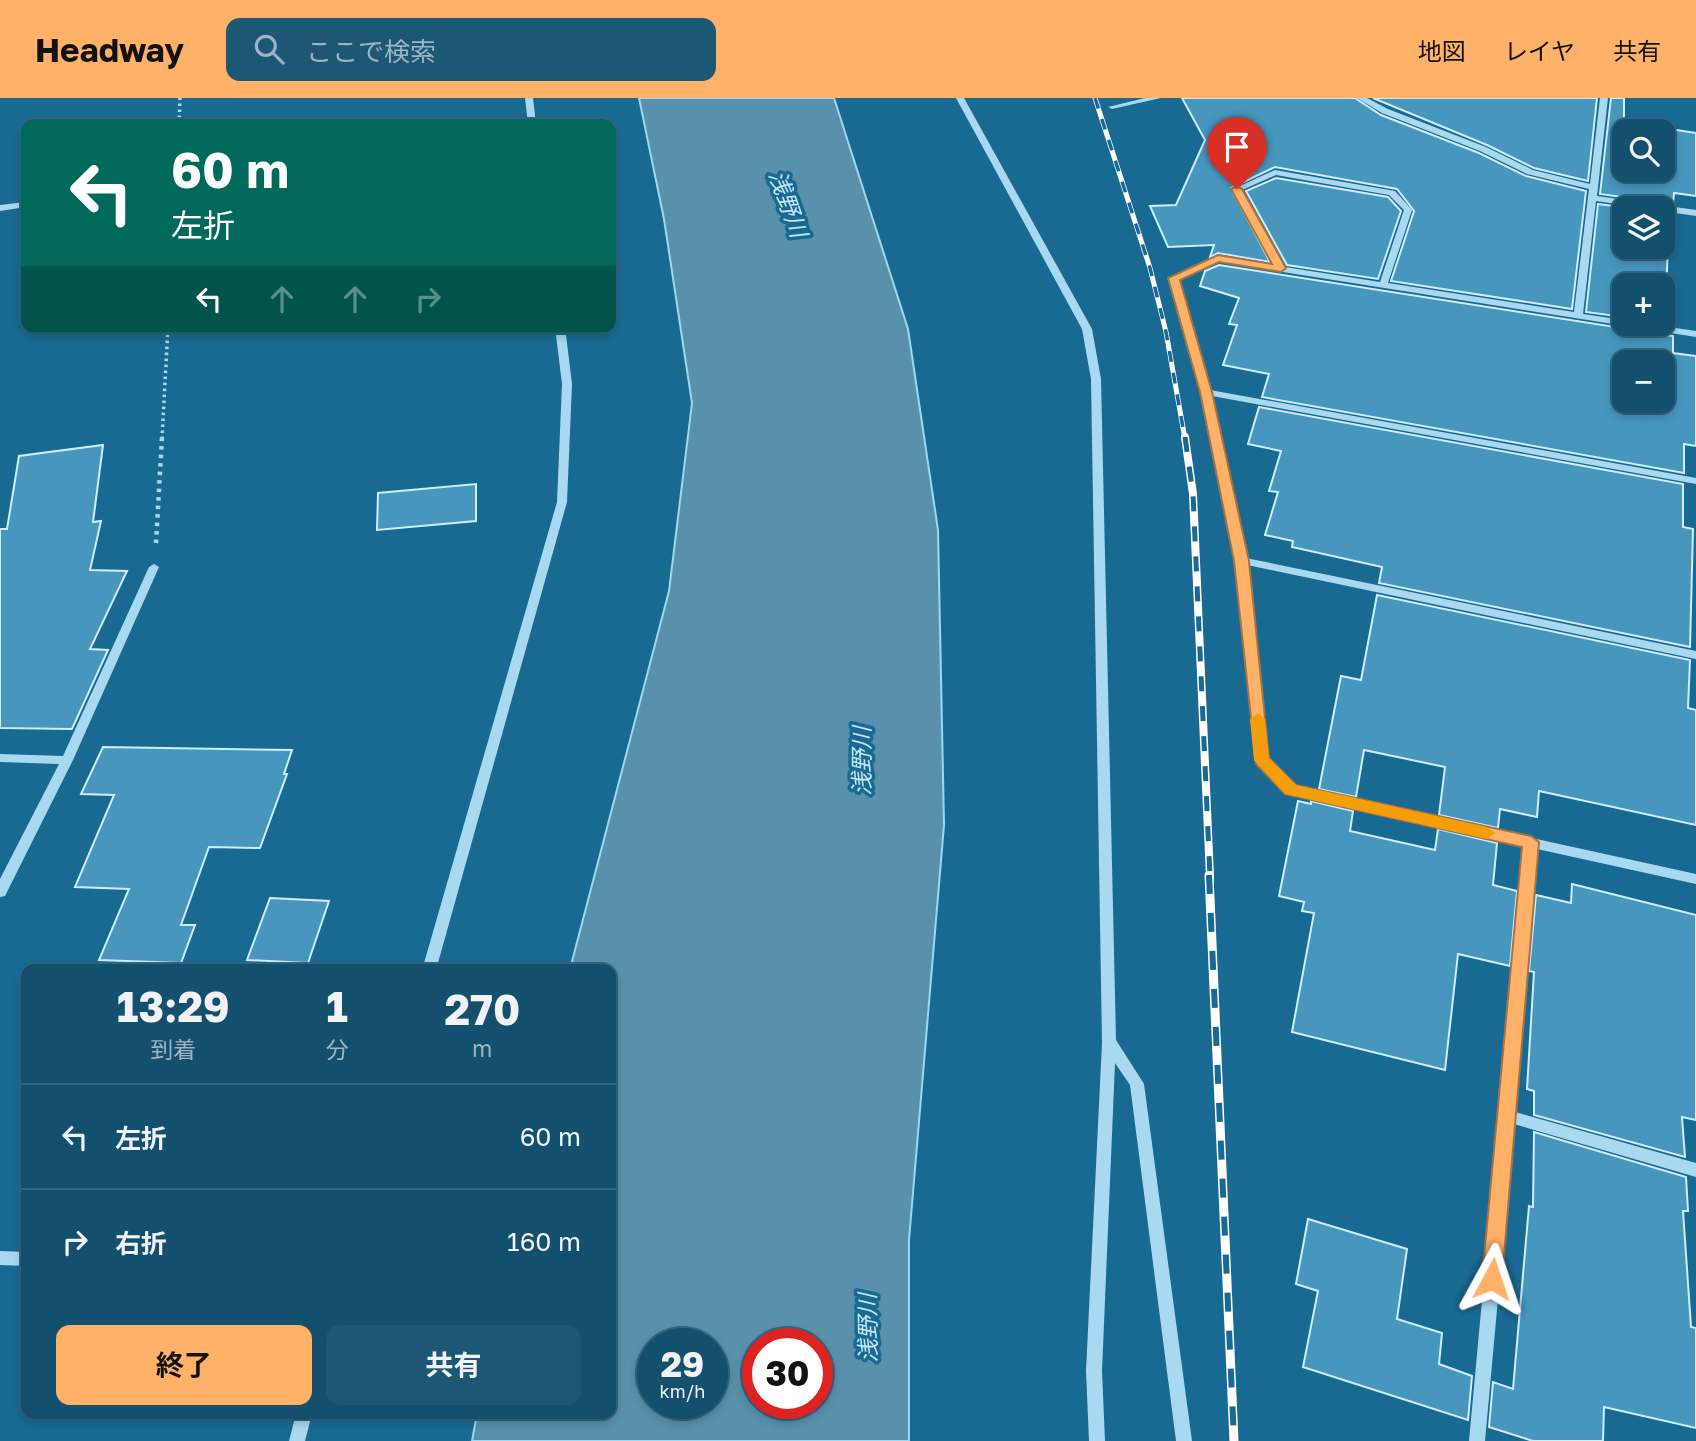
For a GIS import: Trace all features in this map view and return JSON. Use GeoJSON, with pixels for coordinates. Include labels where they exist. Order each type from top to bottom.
{"type":"FeatureCollection","features":[{"type":"Feature","properties":{"kind":"street"},"geometry":{"type":"LineString","coordinates":[[529,98],[532,119]]}},
{"type":"Feature","properties":{"kind":"street"},"geometry":{"type":"LineString","coordinates":[[960,98],[1087,329],[1096,379],[1109,1043],[1094,1371],[1097,1441]]}},
{"type":"Feature","properties":{"kind":"street"},"geometry":{"type":"LineString","coordinates":[[1112,107],[1157,98]]}},
{"type":"Feature","properties":{"kind":"street"},"geometry":{"type":"LineString","coordinates":[[1361,98],[1385,111],[1483,149],[1530,172],[1594,187]]}},
{"type":"Feature","properties":{"kind":"street"},"geometry":{"type":"LineString","coordinates":[[1578,316],[1604,98]]}},
{"type":"Feature","properties":{"kind":"street"},"geometry":{"type":"LineString","coordinates":[[1281,268],[1237,189],[1275,172],[1392,193],[1408,210],[1383,285]]}},
{"type":"Feature","properties":{"kind":"street"},"geometry":{"type":"LineString","coordinates":[[1594,198],[1696,213]]}},
{"type":"Feature","properties":{"kind":"street"},"geometry":{"type":"LineString","coordinates":[[0,208],[21,206]]}},
{"type":"Feature","properties":{"kind":"street"},"geometry":{"type":"LineString","coordinates":[[1612,321],[1218,258],[1174,278],[1206,392],[1241,561],[1262,760],[1291,790],[1696,879]]}},
{"type":"Feature","properties":{"kind":"street"},"geometry":{"type":"LineString","coordinates":[[1675,331],[1696,334]]}},
{"type":"Feature","properties":{"kind":"street"},"geometry":{"type":"LineString","coordinates":[[431,964],[562,502],[566,384],[561,333]]}},
{"type":"Feature","properties":{"kind":"street"},"geometry":{"type":"LineString","coordinates":[[1206,392],[1696,481]]}},
{"type":"Feature","properties":{"kind":"street"},"geometry":{"type":"LineString","coordinates":[[0,892],[67,760],[155,560]]}},
{"type":"Feature","properties":{"kind":"street"},"geometry":{"type":"LineString","coordinates":[[1241,561],[1696,655]]}},
{"type":"Feature","properties":{"kind":"street"},"geometry":{"type":"LineString","coordinates":[[0,758],[67,760]]}},
{"type":"Feature","properties":{"kind":"street"},"geometry":{"type":"LineString","coordinates":[[1477,1441],[1531,842]]}},
{"type":"Feature","properties":{"kind":"street"},"geometry":{"type":"LineString","coordinates":[[1109,1043],[1137,1084],[1184,1441]]}},
{"type":"Feature","properties":{"kind":"street"},"geometry":{"type":"LineString","coordinates":[[1507,1116],[1696,1170]]}},
{"type":"Feature","properties":{"kind":"street"},"geometry":{"type":"LineString","coordinates":[[0,1258],[21,1259]]}},
{"type":"Feature","properties":{"kind":"street"},"geometry":{"type":"LineString","coordinates":[[297,1441],[303,1419]]}},
{"type":"Feature","properties":{"kind":"path"},"geometry":{"type":"LineString","coordinates":[[179,119],[180,98]]}},
{"type":"Feature","properties":{"kind":"path"},"geometry":{"type":"LineString","coordinates":[[155,560],[168,333]]}},
{"type":"Feature","properties":{"kind":"water","name":"浅野川"},"geometry":{"type":"Polygon","coordinates":[[[639,98],[834,98],[908,329],[938,530],[944,825],[909,1240],[909,1441],[472,1441],[476,1419],[616,1419],[616,964],[571,964],[669,591],[692,403],[664,219],[639,98]]]}},
{"type":"Feature","properties":{"kind":"building"},"geometry":{"type":"Polygon","coordinates":[[[1182,98],[1355,98],[1381,115],[1479,153],[1526,176],[1586,191],[1572,309],[1391,281],[1414,211],[1397,189],[1275,167],[1231,188],[1270,262],[1218,253],[1210,257],[1214,245],[1168,247],[1150,206],[1176,205],[1205,140],[1182,98]]]}},
{"type":"Feature","properties":{"kind":"building"},"geometry":{"type":"Polygon","coordinates":[[[1373,98],[1597,98],[1588,181],[1534,168],[1487,145],[1373,98]]]}},
{"type":"Feature","properties":{"kind":"building"},"geometry":{"type":"Polygon","coordinates":[[[1611,98],[1624,98],[1624,119],[1612,119],[1612,182],[1675,182],[1675,130],[1696,133],[1696,196],[1674,193],[1674,196],[1600,194],[1611,98]]]}},
{"type":"Feature","properties":{"kind":"building"},"geometry":{"type":"Polygon","coordinates":[[[1276,178],[1388,197],[1401,211],[1378,279],[1287,265],[1246,191],[1276,178]]]}},
{"type":"Feature","properties":{"kind":"building"},"geometry":{"type":"Polygon","coordinates":[[[1598,204],[1612,206],[1612,259],[1667,259],[1667,273],[1612,273],[1612,315],[1586,312],[1598,204]]]}},
{"type":"Feature","properties":{"kind":"building"},"geometry":{"type":"Polygon","coordinates":[[[1219,265],[1612,326],[1612,336],[1673,336],[1673,350],[1612,350],[1612,413],[1675,413],[1675,353],[1696,356],[1696,446],[1684,444],[1684,473],[1262,397],[1269,374],[1223,365],[1237,325],[1229,324],[1239,298],[1200,286],[1205,271],[1219,265]]]}},
{"type":"Feature","properties":{"kind":"building"},"geometry":{"type":"Polygon","coordinates":[[[1259,407],[1683,484],[1683,527],[1693,529],[1690,647],[1379,583],[1382,567],[1292,547],[1293,541],[1265,535],[1278,492],[1269,491],[1281,451],[1248,444],[1259,407]]]}},
{"type":"Feature","properties":{"kind":"building"},"geometry":{"type":"Polygon","coordinates":[[[103,445],[93,522],[101,521],[90,570],[127,571],[90,649],[108,650],[72,729],[0,728],[0,529],[7,529],[19,456],[103,445]]]}},
{"type":"Feature","properties":{"kind":"building"},"geometry":{"type":"Polygon","coordinates":[[[476,484],[476,521],[377,530],[378,493],[476,484]]]}},
{"type":"Feature","properties":{"kind":"building"},"geometry":{"type":"Polygon","coordinates":[[[1377,595],[1690,660],[1688,708],[1696,710],[1696,825],[1539,791],[1537,817],[1500,809],[1498,828],[1439,815],[1445,767],[1364,750],[1356,797],[1319,789],[1341,676],[1361,680],[1377,595]]]}},
{"type":"Feature","properties":{"kind":"building"},"geometry":{"type":"Polygon","coordinates":[[[103,747],[292,750],[284,774],[287,774],[260,848],[209,847],[181,925],[195,925],[181,963],[99,960],[129,889],[75,887],[114,795],[81,794],[103,747]]]}},
{"type":"Feature","properties":{"kind":"building"},"geometry":{"type":"Polygon","coordinates":[[[1298,801],[1311,804],[1311,801],[1353,811],[1350,831],[1435,850],[1438,829],[1497,843],[1493,885],[1517,891],[1510,966],[1458,954],[1445,1070],[1292,1032],[1314,913],[1302,911],[1304,902],[1279,896],[1298,801]]]}},
{"type":"Feature","properties":{"kind":"building"},"geometry":{"type":"Polygon","coordinates":[[[1572,884],[1696,915],[1696,1120],[1682,1117],[1685,1157],[1534,1115],[1534,1091],[1527,1089],[1534,972],[1529,971],[1536,895],[1571,903],[1572,884]]]}},
{"type":"Feature","properties":{"kind":"building"},"geometry":{"type":"Polygon","coordinates":[[[270,898],[329,901],[308,963],[247,960],[270,898]]]}},
{"type":"Feature","properties":{"kind":"building"},"geometry":{"type":"Polygon","coordinates":[[[1534,1132],[1686,1177],[1688,1211],[1683,1211],[1691,1327],[1696,1328],[1696,1428],[1604,1407],[1603,1441],[1533,1441],[1489,1427],[1493,1382],[1513,1389],[1529,1206],[1533,1207],[1534,1132]]]}},
{"type":"Feature","properties":{"kind":"building"},"geometry":{"type":"Polygon","coordinates":[[[1308,1219],[1407,1249],[1397,1319],[1442,1333],[1439,1364],[1472,1376],[1468,1420],[1303,1367],[1318,1291],[1296,1284],[1308,1219]]]}},
{"type":"Feature","properties":{"kind":"railway"},"geometry":{"type":"LineString","coordinates":[[1095,98],[1150,268],[1166,332],[1185,439]]}},
{"type":"Feature","properties":{"kind":"railway"},"geometry":{"type":"LineString","coordinates":[[1185,437],[1193,494],[1210,877]]}},
{"type":"Feature","properties":{"kind":"railway"},"geometry":{"type":"LineString","coordinates":[[1209,875],[1234,1441]]}},
{"type":"Feature","properties":{"kind":"slow traffic"},"geometry":{"type":"LineString","coordinates":[[1258,719],[1262,760],[1291,790],[1487,833]]}},
{"type":"Feature","properties":{"kind":"route"},"geometry":{"type":"LineString","coordinates":[[1237,189],[1281,268],[1218,258],[1174,278],[1206,392],[1241,561],[1262,760],[1291,790],[1531,842],[1492,1279]]}}]}
